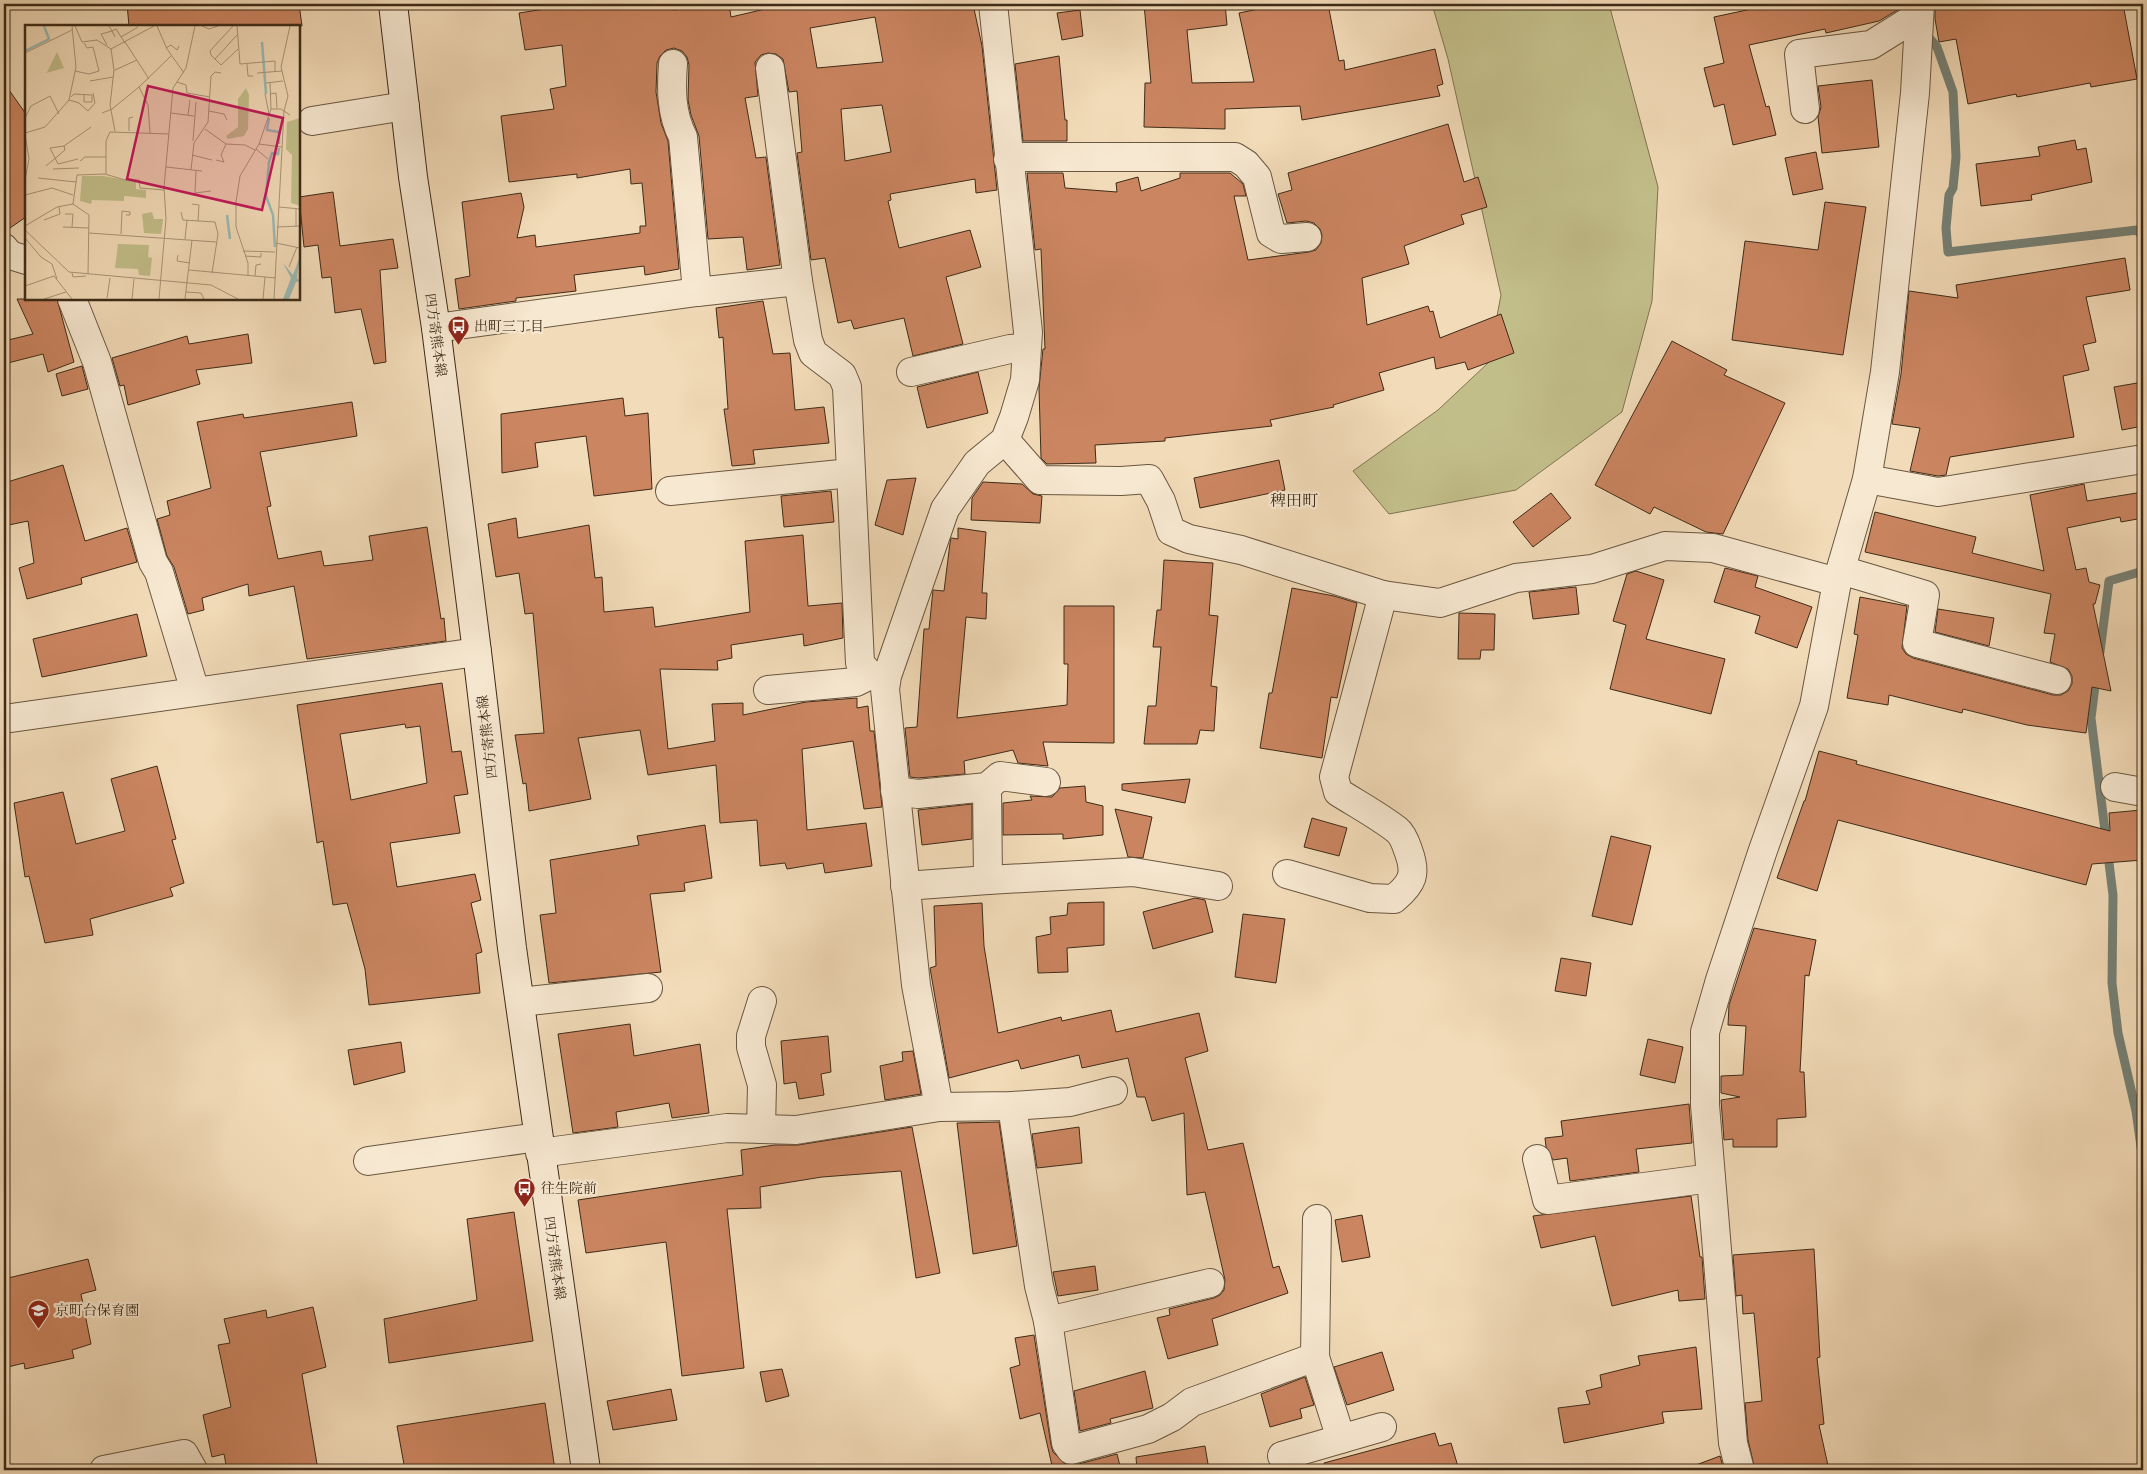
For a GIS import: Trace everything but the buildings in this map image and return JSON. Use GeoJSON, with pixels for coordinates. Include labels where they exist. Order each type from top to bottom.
{"type":"FeatureCollection","features":[{"type":"Feature","properties":{"kind":"street","name":"四方寄熊本線"},"geometry":{"type":"LineString","coordinates":[[393,4],[413,177],[436,328],[520,1002],[586,1470]]}},
{"type":"Feature","properties":{"kind":"street"},"geometry":{"type":"LineString","coordinates":[[879,676],[945,509],[977,464],[1005,440],[1025,380],[1028,332],[1008,159],[993,4]]}},
{"type":"Feature","properties":{"kind":"street"},"geometry":{"type":"LineString","coordinates":[[1805,109],[1799,54],[1871,45],[1920,9]]}},
{"type":"Feature","properties":{"kind":"street"},"geometry":{"type":"LineString","coordinates":[[1740,1470],[1733,1443],[1711,1178],[1706,1105],[1706,1032],[1720,980],[1762,853],[1814,706],[1839,576],[1867,479],[1885,372],[1915,93],[1920,9]]}},
{"type":"Feature","properties":{"kind":"street"},"geometry":{"type":"LineString","coordinates":[[673,64],[671,82],[675,121],[683,137],[697,292]]}},
{"type":"Feature","properties":{"kind":"street"},"geometry":{"type":"LineString","coordinates":[[770,68],[798,281],[808,340],[814,353],[842,375],[847,387],[860,663],[879,676],[885,689],[916,985],[939,1106]]}},
{"type":"Feature","properties":{"kind":"street"},"geometry":{"type":"LineString","coordinates":[[312,121],[405,106]]}},
{"type":"Feature","properties":{"kind":"street"},"geometry":{"type":"LineString","coordinates":[[1008,159],[1025,157],[1235,157],[1246,164],[1257,177],[1271,233],[1281,239],[1307,236]]}},
{"type":"Feature","properties":{"kind":"street"},"geometry":{"type":"LineString","coordinates":[[436,328],[697,292],[798,281]]}},
{"type":"Feature","properties":{"kind":"street"},"geometry":{"type":"LineString","coordinates":[[72,300],[97,362],[150,554],[159,572],[195,691]]}},
{"type":"Feature","properties":{"kind":"street"},"geometry":{"type":"LineString","coordinates":[[911,372],[1010,349],[1026,348]]}},
{"type":"Feature","properties":{"kind":"street"},"geometry":{"type":"LineString","coordinates":[[1005,440],[1040,480],[1121,481],[1149,478],[1161,501],[1171,531],[1189,539],[1241,550],[1383,596],[1440,603],[1516,578],[1592,569],[1665,546],[1713,548],[1925,595],[1917,643],[2057,680]]}},
{"type":"Feature","properties":{"kind":"street"},"geometry":{"type":"LineString","coordinates":[[1867,479],[1938,492],[2143,459]]}},
{"type":"Feature","properties":{"kind":"street"},"geometry":{"type":"LineString","coordinates":[[670,491],[851,473]]}},
{"type":"Feature","properties":{"kind":"street"},"geometry":{"type":"LineString","coordinates":[[1287,874],[1370,898],[1394,899],[1404,891],[1413,878],[1414,866],[1407,847],[1398,831],[1338,792],[1334,777],[1383,596]]}},
{"type":"Feature","properties":{"kind":"street"},"geometry":{"type":"LineString","coordinates":[[4,719],[477,652]]}},
{"type":"Feature","properties":{"kind":"street"},"geometry":{"type":"LineString","coordinates":[[768,690],[856,682],[879,676]]}},
{"type":"Feature","properties":{"kind":"street"},"geometry":{"type":"LineString","coordinates":[[896,792],[918,794],[987,787],[1000,776],[1046,782]]}},
{"type":"Feature","properties":{"kind":"street"},"geometry":{"type":"LineString","coordinates":[[987,787],[988,880]]}},
{"type":"Feature","properties":{"kind":"street"},"geometry":{"type":"LineString","coordinates":[[2115,787],[2143,792]]}},
{"type":"Feature","properties":{"kind":"street"},"geometry":{"type":"LineString","coordinates":[[905,886],[1133,872],[1218,886]]}},
{"type":"Feature","properties":{"kind":"street"},"geometry":{"type":"LineString","coordinates":[[520,1002],[648,988]]}},
{"type":"Feature","properties":{"kind":"street"},"geometry":{"type":"LineString","coordinates":[[762,1001],[751,1036],[751,1048],[762,1085],[762,1129]]}},
{"type":"Feature","properties":{"kind":"street"},"geometry":{"type":"LineString","coordinates":[[368,1161],[727,1128],[796,1130],[939,1106],[1012,1106],[1070,1102],[1114,1092]]}},
{"type":"Feature","properties":{"kind":"street"},"geometry":{"type":"LineString","coordinates":[[1012,1106],[1039,1286],[1048,1321],[1066,1443],[1071,1450],[1148,1429],[1172,1417],[1192,1402],[1314,1357]]}},
{"type":"Feature","properties":{"kind":"street"},"geometry":{"type":"LineString","coordinates":[[1537,1159],[1547,1200],[1711,1178]]}},
{"type":"Feature","properties":{"kind":"street"},"geometry":{"type":"LineString","coordinates":[[1317,1219],[1314,1357],[1341,1439]]}},
{"type":"Feature","properties":{"kind":"street"},"geometry":{"type":"LineString","coordinates":[[1048,1321],[1210,1283]]}},
{"type":"Feature","properties":{"kind":"street"},"geometry":{"type":"LineString","coordinates":[[1282,1456],[1382,1427]]}},
{"type":"Feature","properties":{"kind":"street"},"geometry":{"type":"LineString","coordinates":[[104,1470],[184,1454],[193,1470]]}},
{"type":"Feature","properties":{"kind":"shaded area"},"geometry":{"type":"Polygon","coordinates":[[[1432,4],[1609,4],[1658,187],[1652,301],[1622,412],[1516,490],[1389,514],[1353,471],[1438,410],[1488,363],[1501,295],[1448,59],[1432,4]]]}},
{"type":"Feature","properties":{"kind":"waterway"},"geometry":{"type":"LineString","coordinates":[[1925,33],[1937,47],[1953,92],[1956,157],[1953,188],[1949,195],[1946,228],[1948,252],[2137,230],[2143,237]]}},
{"type":"Feature","properties":{"kind":"waterway"},"geometry":{"type":"LineString","coordinates":[[2100,652],[2109,581],[2143,571]]}},
{"type":"Feature","properties":{"kind":"waterway"},"geometry":{"type":"LineString","coordinates":[[2096,678],[2091,718],[2113,895],[2112,983],[2118,1033],[2136,1111],[2143,1161]]}},
{"type":"Feature","properties":{"kind":"place","name":"出町三丁目"},"geometry":{"type":"Point","coordinates":[458,345]}},
{"type":"Feature","properties":{"kind":"place","name":"往生院前"},"geometry":{"type":"Point","coordinates":[525,1207]}},
{"type":"Feature","properties":{"kind":"place","name":"京町台保育園"},"geometry":{"type":"Point","coordinates":[39,1329]}},
{"type":"Feature","properties":{"kind":"district","name":"稗田町"},"geometry":{"type":"Point","coordinates":[1294,500]}}]}
